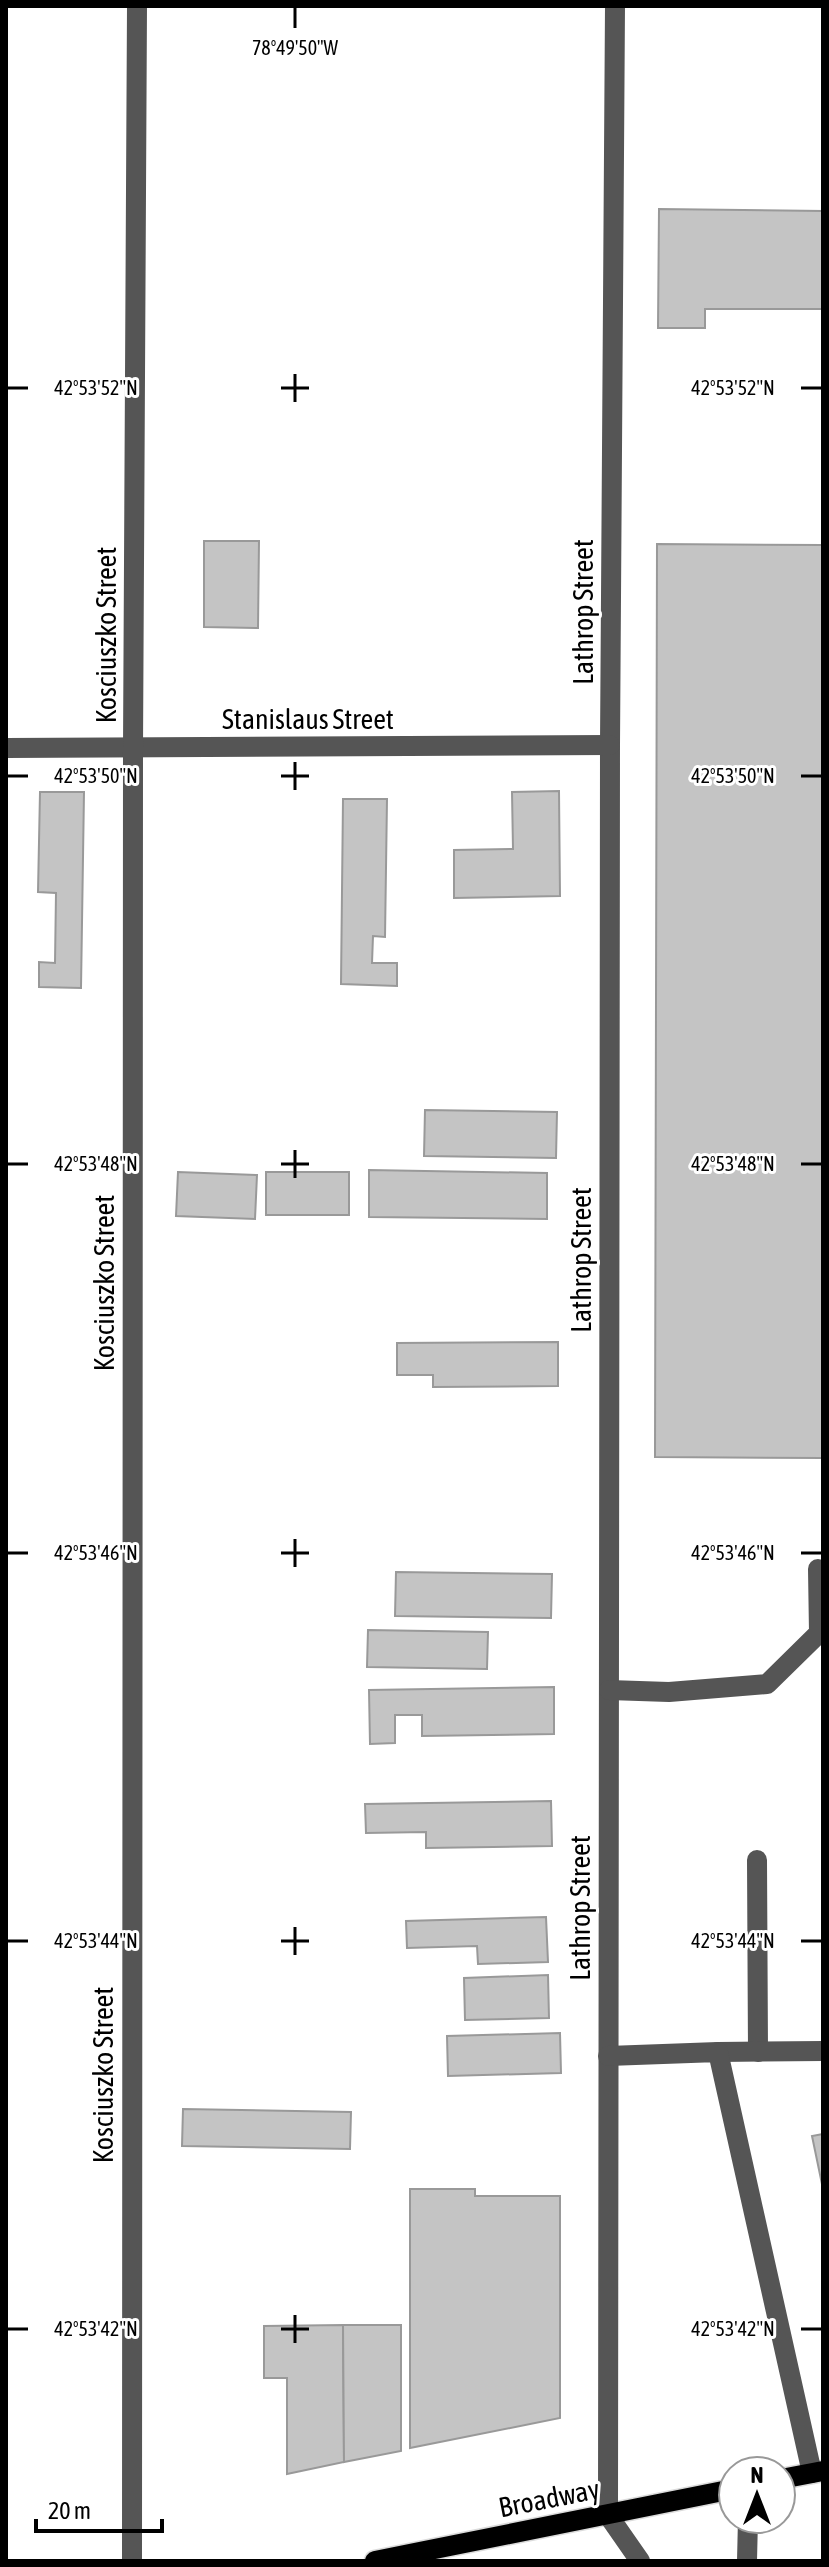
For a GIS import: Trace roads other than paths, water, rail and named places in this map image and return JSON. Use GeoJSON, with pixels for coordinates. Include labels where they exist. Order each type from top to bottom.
{"type":"FeatureCollection","features":[{"type":"Feature","properties":{"kind":"main road"},"geometry":{"type":"LineString","coordinates":[[797,2476],[817,2472]]}},
{"type":"Feature","properties":{"kind":"main road","name":"Broadway"},"geometry":{"type":"LineString","coordinates":[[375,2561],[717,2492]]}},
{"type":"Feature","properties":{"kind":"street","name":"Kosciuszko Street"},"geometry":{"type":"LineString","coordinates":[[132,2561],[133,748],[137,6]]}},
{"type":"Feature","properties":{"kind":"street","name":"Lathrop Street"},"geometry":{"type":"LineString","coordinates":[[608,2515],[610,745],[615,6]]}},
{"type":"Feature","properties":{"kind":"street","name":"Stanislaus Street"},"geometry":{"type":"LineString","coordinates":[[6,748],[610,745]]}},
{"type":"Feature","properties":{"kind":"street"},"geometry":{"type":"LineString","coordinates":[[609,1690],[669,1692],[767,1684],[819,1633],[818,1569]]}},
{"type":"Feature","properties":{"kind":"street"},"geometry":{"type":"LineString","coordinates":[[757,1860],[758,2052]]}},
{"type":"Feature","properties":{"kind":"street"},"geometry":{"type":"LineString","coordinates":[[608,2056],[823,2051]]}},
{"type":"Feature","properties":{"kind":"street"},"geometry":{"type":"LineString","coordinates":[[718,2052],[817,2472]]}},
{"type":"Feature","properties":{"kind":"street"},"geometry":{"type":"LineString","coordinates":[[608,2515],[640,2561]]}},
{"type":"Feature","properties":{"kind":"street"},"geometry":{"type":"LineString","coordinates":[[747,2561],[748,2535]]}}]}
